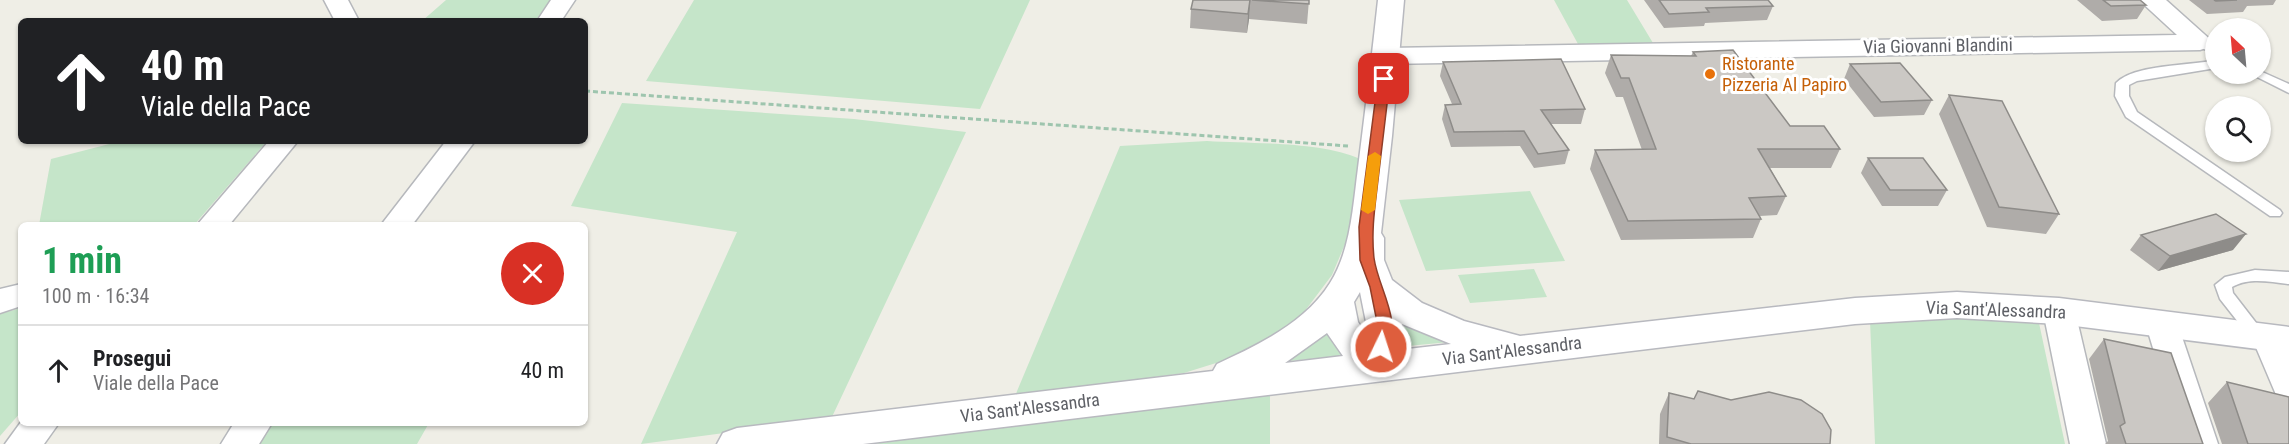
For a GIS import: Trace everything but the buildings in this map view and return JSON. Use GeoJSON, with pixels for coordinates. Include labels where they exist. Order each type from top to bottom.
{"type":"FeatureCollection","features":[{"type":"Feature","properties":{"kind":"street"},"geometry":{"type":"LineString","coordinates":[[336,0],[345,18]]}},
{"type":"Feature","properties":{"kind":"street"},"geometry":{"type":"LineString","coordinates":[[551,18],[563,0]]}},
{"type":"Feature","properties":{"kind":"street"},"geometry":{"type":"LineString","coordinates":[[1200,387],[1276,352],[1309,331],[1336,300],[1355,269],[1366,227],[1387,56],[1391,0]]}},
{"type":"Feature","properties":{"kind":"street"},"geometry":{"type":"LineString","coordinates":[[2151,0],[2205,45]]}},
{"type":"Feature","properties":{"kind":"street","name":"Via Giovanni Blandini"},"geometry":{"type":"LineString","coordinates":[[1387,56],[2205,47]]}},
{"type":"Feature","properties":{"kind":"street"},"geometry":{"type":"LineString","coordinates":[[215,222],[281,144]]}},
{"type":"Feature","properties":{"kind":"street"},"geometry":{"type":"LineString","coordinates":[[398,222],[459,144]]}},
{"type":"Feature","properties":{"kind":"street"},"geometry":{"type":"LineString","coordinates":[[1366,227],[1368,260],[1377,287],[1385,327],[1377,368]]}},
{"type":"Feature","properties":{"kind":"street"},"geometry":{"type":"LineString","coordinates":[[1377,287],[1409,312],[1456,332],[1527,349]]}},
{"type":"Feature","properties":{"kind":"street"},"geometry":{"type":"LineString","coordinates":[[0,301],[18,296]]}},
{"type":"Feature","properties":{"kind":"street"},"geometry":{"type":"LineString","coordinates":[[1336,300],[1340,325],[1354,345],[1377,368]]}},
{"type":"Feature","properties":{"kind":"street","name":"Via Sant'Alessandra"},"geometry":{"type":"LineString","coordinates":[[737,444],[1200,387],[1855,311],[1957,305],[2059,311],[2272,338]]}},
{"type":"Feature","properties":{"kind":"street"},"geometry":{"type":"LineString","coordinates":[[2059,311],[2088,444]]}},
{"type":"Feature","properties":{"kind":"street"},"geometry":{"type":"LineString","coordinates":[[2162,325],[2200,444]]}},
{"type":"Feature","properties":{"kind":"street"},"geometry":{"type":"LineString","coordinates":[[2272,338],[2289,388]]}},
{"type":"Feature","properties":{"kind":"street"},"geometry":{"type":"LineString","coordinates":[[23,444],[38,426]]}},
{"type":"Feature","properties":{"kind":"street"},"geometry":{"type":"LineString","coordinates":[[239,444],[252,426]]}},
{"type":"Feature","properties":{"kind":"lane"},"geometry":{"type":"LineString","coordinates":[[2205,67],[2133,76],[2123,83],[2122,96],[2132,114],[2275,213]]}},
{"type":"Feature","properties":{"kind":"lane"},"geometry":{"type":"LineString","coordinates":[[2271,80],[2289,89]]}},
{"type":"Feature","properties":{"kind":"lane"},"geometry":{"type":"LineString","coordinates":[[2272,338],[2226,295],[2223,285],[2232,279],[2245,276],[2289,278]]}},
{"type":"Feature","properties":{"kind":"path"},"geometry":{"type":"LineString","coordinates":[[588,91],[1376,148]]}},
{"type":"Feature","properties":{"kind":"green space"},"geometry":{"type":"Polygon","coordinates":[[[446,0],[551,0],[537,18],[425,18],[446,0]]]}},
{"type":"Feature","properties":{"kind":"green space"},"geometry":{"type":"Polygon","coordinates":[[[694,0],[1030,0],[980,109],[646,81],[694,0]]]}},
{"type":"Feature","properties":{"kind":"green space"},"geometry":{"type":"Polygon","coordinates":[[[1554,0],[1627,0],[1653,43],[1578,44],[1554,0]]]}},
{"type":"Feature","properties":{"kind":"green space"},"geometry":{"type":"Polygon","coordinates":[[[622,103],[854,119],[966,132],[831,419],[641,444],[737,232],[571,206],[622,103]]]}},
{"type":"Feature","properties":{"kind":"green space"},"geometry":{"type":"Polygon","coordinates":[[[1207,141],[1306,146],[1344,153],[1360,159],[1348,237],[1332,275],[1292,328],[1245,354],[1184,373],[1015,396],[1120,146],[1207,141]]]}},
{"type":"Feature","properties":{"kind":"green space"},"geometry":{"type":"Polygon","coordinates":[[[109,144],[264,144],[197,222],[40,222],[51,159],[109,144]]]}},
{"type":"Feature","properties":{"kind":"green space"},"geometry":{"type":"Polygon","coordinates":[[[1530,191],[1565,261],[1426,271],[1399,200],[1530,191]]]}},
{"type":"Feature","properties":{"kind":"green space"},"geometry":{"type":"Polygon","coordinates":[[[1534,269],[1547,297],[1470,303],[1458,275],[1534,269]]]}},
{"type":"Feature","properties":{"kind":"green space"},"geometry":{"type":"Polygon","coordinates":[[[18,309],[18,415],[0,436],[0,314],[18,309]]]}},
{"type":"Feature","properties":{"kind":"green space"},"geometry":{"type":"Polygon","coordinates":[[[1395,313],[1450,342],[1397,347],[1395,313]]]}},
{"type":"Feature","properties":{"kind":"green space"},"geometry":{"type":"Polygon","coordinates":[[[1933,316],[2039,323],[2065,444],[1875,444],[1870,320],[1933,316]]]}},
{"type":"Feature","properties":{"kind":"green space"},"geometry":{"type":"Polygon","coordinates":[[[1323,330],[1332,330],[1346,350],[1339,356],[1280,362],[1310,345],[1323,330]]]}},
{"type":"Feature","properties":{"kind":"green space"},"geometry":{"type":"Polygon","coordinates":[[[1270,393],[1270,444],[873,444],[1270,393]]]}},
{"type":"Feature","properties":{"kind":"green space"},"geometry":{"type":"Polygon","coordinates":[[[270,426],[427,426],[417,444],[257,444],[270,426]]]}},
{"type":"Feature","properties":{"kind":"slow traffic"},"geometry":{"type":"LineString","coordinates":[[1368,210],[1375,156]]}},
{"type":"Feature","properties":{"kind":"place","name":"Ristorante Pizzeria Al Papiro"},"geometry":{"type":"Point","coordinates":[1710,74]}},
{"type":"Feature","properties":{"kind":"route"},"geometry":{"type":"LineString","coordinates":[[1381,347],[1385,327],[1377,287],[1368,260],[1366,227],[1384,79]]}}]}
